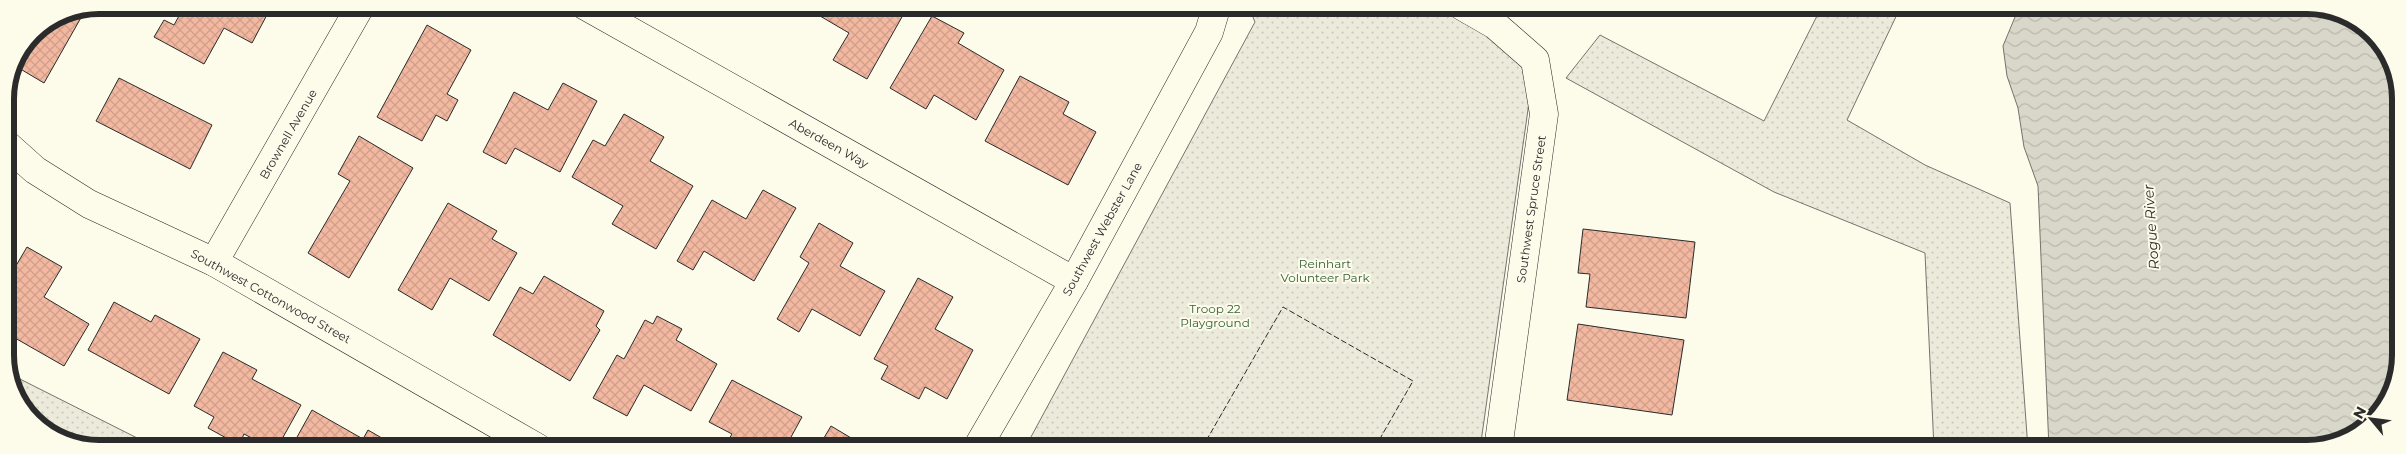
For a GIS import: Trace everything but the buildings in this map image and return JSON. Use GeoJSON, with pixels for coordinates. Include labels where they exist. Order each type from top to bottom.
{"type":"FeatureCollection","features":[{"type":"Feature","properties":{"kind":"street","name":"Brownell Avenue"},"geometry":{"type":"LineString","coordinates":[[214,262],[356,14]]}},
{"type":"Feature","properties":{"kind":"street","name":"Aberdeen Way"},"geometry":{"type":"LineString","coordinates":[[600,14],[1074,281]]}},
{"type":"Feature","properties":{"kind":"street","name":"Southwest Webster Lane"},"geometry":{"type":"LineString","coordinates":[[982,440],[1074,281],[1209,32],[1214,14]]}},
{"type":"Feature","properties":{"kind":"street","name":"Southwest Spruce Street"},"geometry":{"type":"LineString","coordinates":[[1476,14],[1495,25],[1535,60],[1544,114],[1499,440]]}},
{"type":"Feature","properties":{"kind":"street","name":"Southwest Cottonwood Street"},"geometry":{"type":"LineString","coordinates":[[14,151],[35,170],[89,204],[214,262],[524,440]]}},
{"type":"Feature","properties":{"kind":"green space","name":"Reinhart Volunteer Park"},"geometry":{"type":"Polygon","coordinates":[[[1252,14],[1457,14],[1535,60],[1481,440],[1029,440],[1255,22],[1252,14]]]}},
{"type":"Feature","properties":{"kind":"green space"},"geometry":{"type":"Polygon","coordinates":[[[1818,14],[1897,14],[1847,120],[1925,165],[2010,203],[2027,440],[1934,440],[1925,253],[1774,192],[1566,78],[1600,35],[1764,121],[1818,14]]]}},
{"type":"Feature","properties":{"kind":"green space"},"geometry":{"type":"Polygon","coordinates":[[[17,377],[141,440],[88,440],[61,431],[43,419],[31,407],[20,388],[17,377]]]}},
{"type":"Feature","properties":{"kind":"water","name":"Rogue River"},"geometry":{"type":"Polygon","coordinates":[[[2015,14],[2318,14],[2340,20],[2354,28],[2375,47],[2388,72],[2391,82],[2392,99],[2392,366],[2383,393],[2375,407],[2363,419],[2340,434],[2324,439],[2049,440],[2038,186],[2024,147],[2018,108],[2007,76],[2003,46],[2015,14]]]}},
{"type":"Feature","properties":{"kind":"fence"},"geometry":{"type":"LineString","coordinates":[[1207,440],[1283,307],[1413,381],[1379,440]]}},
{"type":"Feature","properties":{"kind":"park label","name":"Troop 22 Playground"},"geometry":{"type":"Point","coordinates":[1215,315]}}]}
